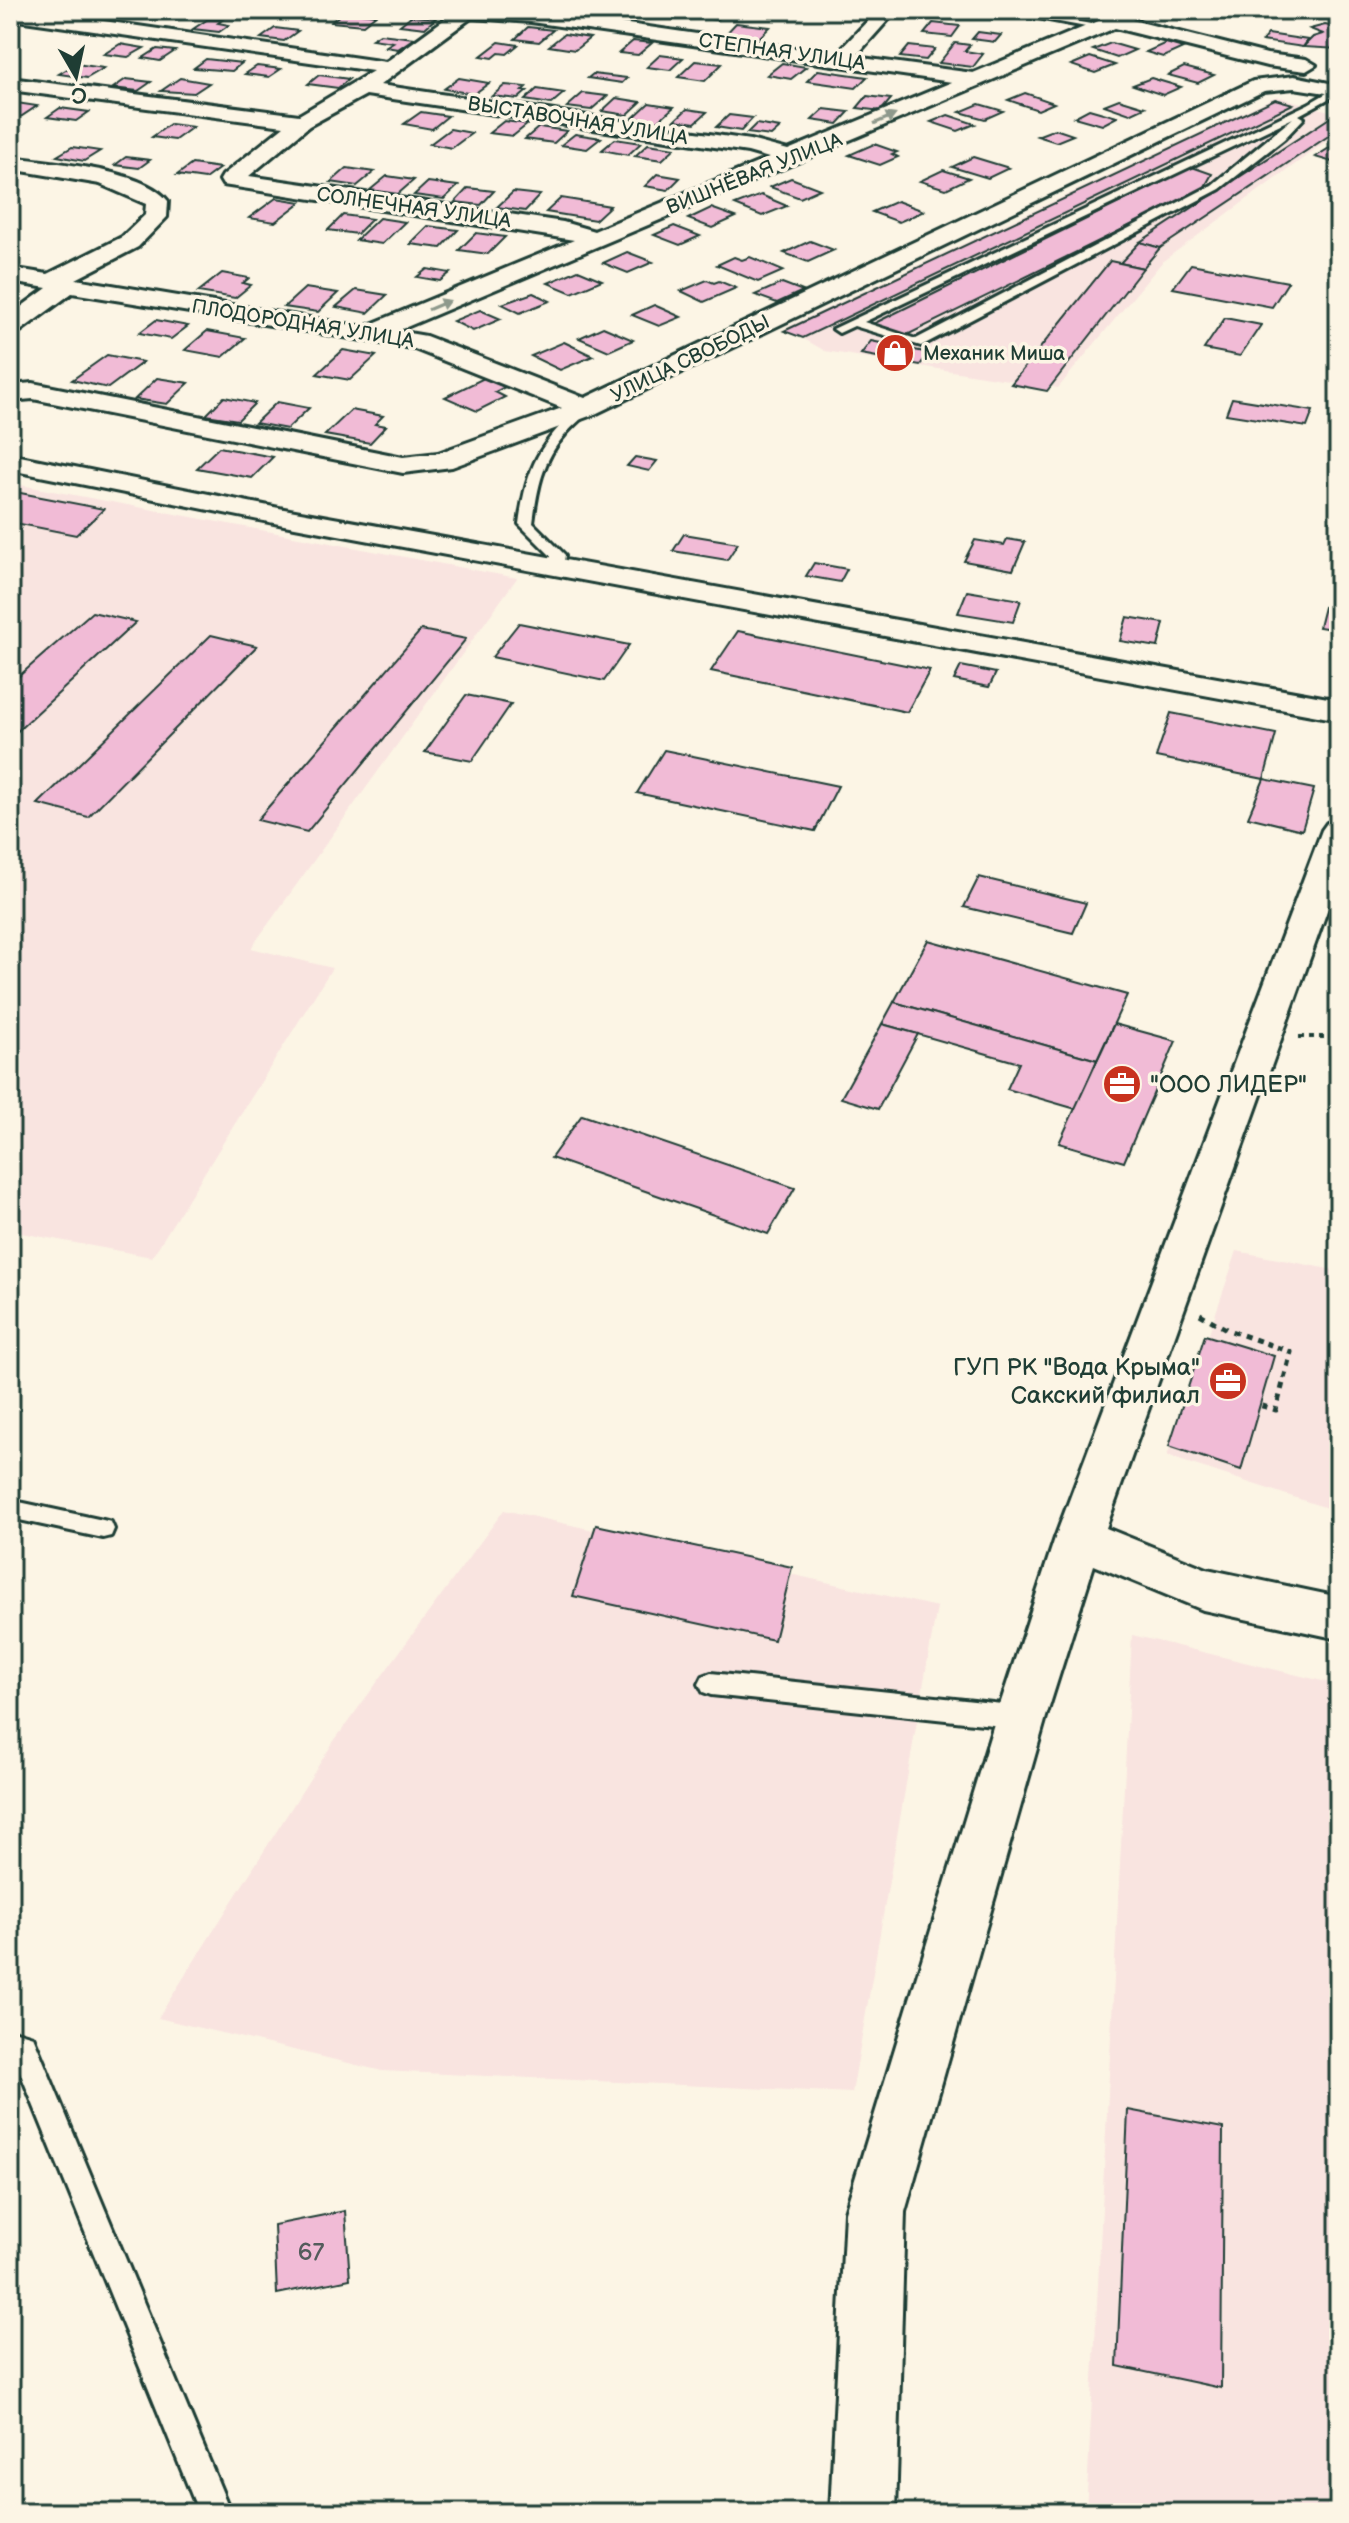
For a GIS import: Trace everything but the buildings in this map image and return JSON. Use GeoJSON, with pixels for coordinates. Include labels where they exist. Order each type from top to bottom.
{"type":"FeatureCollection","features":[{"type":"Feature","properties":{"kind":"street","name":"СТЕПНАЯ УЛИЦА"},"geometry":{"type":"LineString","coordinates":[[443,10],[531,16],[978,80]]}},
{"type":"Feature","properties":{"kind":"street"},"geometry":{"type":"LineString","coordinates":[[842,59],[888,10]]}},
{"type":"Feature","properties":{"kind":"street","name":"ВИШНЁВАЯ УЛИЦА"},"geometry":{"type":"LineString","coordinates":[[367,335],[1141,10]]}},
{"type":"Feature","properties":{"kind":"street"},"geometry":{"type":"LineString","coordinates":[[10,13],[390,68]]}},
{"type":"Feature","properties":{"kind":"street"},"geometry":{"type":"LineString","coordinates":[[10,84],[302,122],[363,88],[465,13]]}},
{"type":"Feature","properties":{"kind":"street"},"geometry":{"type":"LineString","coordinates":[[1109,24],[1267,60],[1324,67]]}},
{"type":"Feature","properties":{"kind":"street","name":"УЛИЦА СВОБОДЫ"},"geometry":{"type":"LineString","coordinates":[[10,393],[33,391],[403,465],[442,461],[586,408],[1260,85],[1294,82],[1337,89]]}},
{"type":"Feature","properties":{"kind":"street","name":"ВЫСТАВОЧНАЯ УЛИЦА"},"geometry":{"type":"LineString","coordinates":[[363,88],[734,144],[791,158]]}},
{"type":"Feature","properties":{"kind":"street","name":"СОЛНЕЧНАЯ УЛИЦА"},"geometry":{"type":"LineString","coordinates":[[302,122],[231,180],[563,229],[595,239]]}},
{"type":"Feature","properties":{"kind":"street"},"geometry":{"type":"LineString","coordinates":[[10,163],[105,179],[140,189],[157,201],[156,217],[130,242],[59,283],[10,327]]}},
{"type":"Feature","properties":{"kind":"street","name":"ПЛОДОРОДНАЯ УЛИЦА"},"geometry":{"type":"LineString","coordinates":[[10,275],[417,341],[586,408]]}},
{"type":"Feature","properties":{"kind":"street"},"geometry":{"type":"LineString","coordinates":[[10,462],[556,567],[1339,710]]}},
{"type":"Feature","properties":{"kind":"street"},"geometry":{"type":"LineString","coordinates":[[863,2513],[875,2212],[1021,1717],[1079,1538],[1339,830]]}},
{"type":"Feature","properties":{"kind":"street"},"geometry":{"type":"LineString","coordinates":[[1079,1538],[1203,1589],[1339,1618]]}},
{"type":"Feature","properties":{"kind":"lane"},"geometry":{"type":"LineString","coordinates":[[999,10],[1109,24]]}},
{"type":"Feature","properties":{"kind":"lane"},"geometry":{"type":"LineString","coordinates":[[839,329],[1311,106],[1337,89]]}},
{"type":"Feature","properties":{"kind":"lane"},"geometry":{"type":"LineString","coordinates":[[853,322],[917,343],[1216,187],[1280,137],[1311,106]]}},
{"type":"Feature","properties":{"kind":"lane"},"geometry":{"type":"LineString","coordinates":[[1197,160],[1211,164]]}},
{"type":"Feature","properties":{"kind":"lane"},"geometry":{"type":"LineString","coordinates":[[1225,167],[1238,171]]}},
{"type":"Feature","properties":{"kind":"lane"},"geometry":{"type":"LineString","coordinates":[[556,567],[558,555],[526,524],[530,492],[543,451],[561,429],[586,408]]}},
{"type":"Feature","properties":{"kind":"lane"},"geometry":{"type":"LineString","coordinates":[[10,1509],[103,1529]]}},
{"type":"Feature","properties":{"kind":"lane"},"geometry":{"type":"LineString","coordinates":[[711,1684],[1021,1717]]}},
{"type":"Feature","properties":{"kind":"lane"},"geometry":{"type":"LineString","coordinates":[[10,2042],[23,2046],[215,2513]]}},
{"type":"Feature","properties":{"kind":"path"},"geometry":{"type":"LineString","coordinates":[[1165,1302],[1217,1321],[1228,1330],[1291,1352],[1276,1410],[1259,1405]]}},
{"type":"Feature","properties":{"kind":"shaded area"},"geometry":{"type":"Polygon","coordinates":[[[1277,96],[1339,114],[1339,132],[1163,261],[1058,388],[825,351],[785,328],[1277,96]]]}},
{"type":"Feature","properties":{"kind":"shaded area"},"geometry":{"type":"Polygon","coordinates":[[[10,483],[517,578],[251,948],[332,968],[152,1257],[10,1231],[10,483]]]}},
{"type":"Feature","properties":{"kind":"shaded area"},"geometry":{"type":"Polygon","coordinates":[[[1237,1251],[1339,1271],[1339,1512],[1167,1456],[1237,1251]]]}},
{"type":"Feature","properties":{"kind":"shaded area"},"geometry":{"type":"Polygon","coordinates":[[[504,1510],[937,1607],[852,2093],[382,2071],[158,2018],[334,1741],[504,1510]]]}},
{"type":"Feature","properties":{"kind":"shaded area"},"geometry":{"type":"Polygon","coordinates":[[[1132,1635],[1339,1685],[1339,2513],[1086,2513],[1132,1635]]]}},
{"type":"Feature","properties":{"kind":"place","name":"Механик Миша"},"geometry":{"type":"Point","coordinates":[895,353]}},
{"type":"Feature","properties":{"kind":"place","name":"\"ООО ЛИДЕР\""},"geometry":{"type":"Point","coordinates":[1122,1084]}},
{"type":"Feature","properties":{"kind":"place","name":"ГУП РК \"Вода Крыма\" Сакский филиал"},"geometry":{"type":"Point","coordinates":[1228,1381]}}]}
